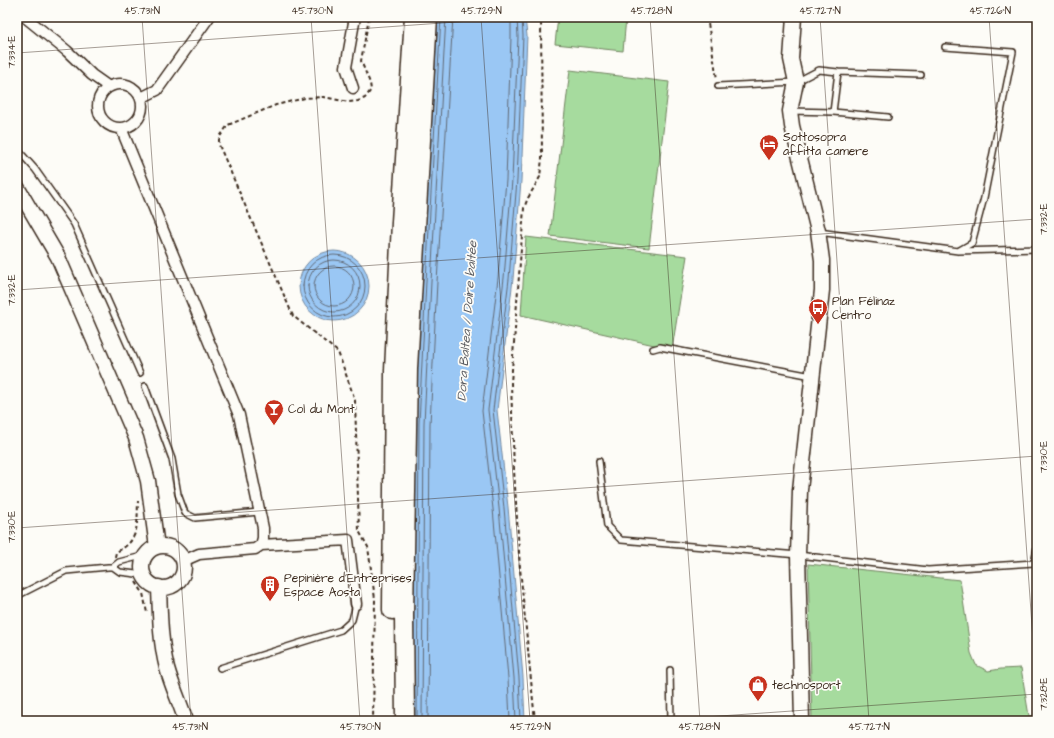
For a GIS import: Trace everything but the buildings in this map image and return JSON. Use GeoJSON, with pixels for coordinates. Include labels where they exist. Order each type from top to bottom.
{"type":"FeatureCollection","features":[{"type":"Feature","properties":{"kind":"highway"},"geometry":{"type":"LineString","coordinates":[[392,721],[394,371],[414,17]]}},
{"type":"Feature","properties":{"kind":"highway"},"geometry":{"type":"LineString","coordinates":[[404,721],[404,615],[408,368],[428,17]]}},
{"type":"Feature","properties":{"kind":"main road"},"geometry":{"type":"LineString","coordinates":[[794,17],[791,59],[796,82],[790,111],[792,126],[818,231],[822,260],[822,290],[800,490],[798,555],[802,721]]}},
{"type":"Feature","properties":{"kind":"main road"},"geometry":{"type":"LineString","coordinates":[[17,187],[58,257],[136,438],[148,481],[151,551]]}},
{"type":"Feature","properties":{"kind":"main road"},"geometry":{"type":"LineString","coordinates":[[163,546],[176,550],[181,555],[183,561],[184,569],[181,577],[176,584],[168,587],[153,585],[148,580],[138,577],[143,568],[143,561],[151,551],[163,546]]}},
{"type":"Feature","properties":{"kind":"main road"},"geometry":{"type":"LineString","coordinates":[[159,587],[163,649],[168,669],[186,721]]}},
{"type":"Feature","properties":{"kind":"street"},"geometry":{"type":"LineString","coordinates":[[25,17],[67,51],[92,75],[109,87]]}},
{"type":"Feature","properties":{"kind":"street"},"geometry":{"type":"LineString","coordinates":[[141,98],[157,90],[209,17]]}},
{"type":"Feature","properties":{"kind":"street"},"geometry":{"type":"LineString","coordinates":[[353,88],[346,67],[355,17]]}},
{"type":"Feature","properties":{"kind":"street"},"geometry":{"type":"LineString","coordinates":[[116,84],[131,86],[137,91],[141,98],[142,112],[134,123],[128,126],[121,128],[114,127],[103,119],[99,112],[98,105],[103,92],[116,84]]}},
{"type":"Feature","properties":{"kind":"street"},"geometry":{"type":"LineString","coordinates":[[121,128],[240,415],[263,528],[263,538],[261,544]]}},
{"type":"Feature","properties":{"kind":"street"},"geometry":{"type":"LineString","coordinates":[[183,561],[199,554],[255,548],[261,544],[348,540],[356,604]]}},
{"type":"Feature","properties":{"kind":"lane"},"geometry":{"type":"LineString","coordinates":[[945,47],[1012,52],[984,198],[972,243],[958,251]]}},
{"type":"Feature","properties":{"kind":"lane"},"geometry":{"type":"LineString","coordinates":[[718,86],[796,82],[819,70],[921,75]]}},
{"type":"Feature","properties":{"kind":"lane"},"geometry":{"type":"LineString","coordinates":[[833,112],[838,72]]}},
{"type":"Feature","properties":{"kind":"lane"},"geometry":{"type":"LineString","coordinates":[[790,111],[833,112],[888,117]]}},
{"type":"Feature","properties":{"kind":"lane"},"geometry":{"type":"LineString","coordinates":[[17,149],[35,169],[74,224],[140,374]]}},
{"type":"Feature","properties":{"kind":"lane"},"geometry":{"type":"LineString","coordinates":[[818,231],[958,251],[1037,249]]}},
{"type":"Feature","properties":{"kind":"lane"},"geometry":{"type":"LineString","coordinates":[[653,349],[660,347],[813,376]]}},
{"type":"Feature","properties":{"kind":"lane"},"geometry":{"type":"LineString","coordinates":[[145,386],[172,459],[178,494],[185,513],[195,518],[260,512]]}},
{"type":"Feature","properties":{"kind":"lane"},"geometry":{"type":"LineString","coordinates":[[599,461],[606,526],[621,540],[798,555],[928,570],[1036,563],[1037,547]]}},
{"type":"Feature","properties":{"kind":"lane"},"geometry":{"type":"LineString","coordinates":[[17,596],[66,571],[114,566],[119,562],[151,551]]}},
{"type":"Feature","properties":{"kind":"lane"},"geometry":{"type":"LineString","coordinates":[[114,566],[120,572],[138,577]]}},
{"type":"Feature","properties":{"kind":"lane"},"geometry":{"type":"LineString","coordinates":[[220,668],[341,630],[352,620],[356,604]]}},
{"type":"Feature","properties":{"kind":"lane"},"geometry":{"type":"LineString","coordinates":[[670,670],[671,721]]}},
{"type":"Feature","properties":{"kind":"path"},"geometry":{"type":"LineString","coordinates":[[369,17],[361,61],[370,83],[370,90],[365,98],[358,101],[349,102],[323,98],[305,98],[276,105],[228,124],[218,138],[219,145],[293,316],[338,352],[355,400],[359,531],[368,547],[375,599],[373,721]]}},
{"type":"Feature","properties":{"kind":"path"},"geometry":{"type":"LineString","coordinates":[[535,721],[520,568],[514,470],[511,383],[522,222],[524,208],[528,198],[540,177],[542,158],[541,17]]}},
{"type":"Feature","properties":{"kind":"path"},"geometry":{"type":"LineString","coordinates":[[706,17],[718,86]]}},
{"type":"Feature","properties":{"kind":"path"},"geometry":{"type":"LineString","coordinates":[[114,566],[116,552],[127,546],[135,537],[137,517]]}},
{"type":"Feature","properties":{"kind":"path"},"geometry":{"type":"LineString","coordinates":[[138,577],[138,582],[143,593],[148,616]]}},
{"type":"Feature","properties":{"kind":"green space"},"geometry":{"type":"Polygon","coordinates":[[[558,17],[626,18],[623,51],[555,44],[558,17]]]}},
{"type":"Feature","properties":{"kind":"green space"},"geometry":{"type":"Polygon","coordinates":[[[570,70],[669,82],[649,248],[550,236],[570,70]]]}},
{"type":"Feature","properties":{"kind":"green space"},"geometry":{"type":"Polygon","coordinates":[[[526,237],[687,256],[672,349],[521,315],[526,237]]]}},
{"type":"Feature","properties":{"kind":"green space"},"geometry":{"type":"Polygon","coordinates":[[[808,564],[960,580],[971,653],[976,665],[988,671],[1021,668],[1029,716],[1037,715],[1037,721],[812,721],[808,564]]]}},
{"type":"Feature","properties":{"kind":"water","name":"Dora Baltea / Doire baltée"},"geometry":{"type":"Polygon","coordinates":[[[438,17],[525,17],[527,36],[521,181],[513,279],[497,410],[508,507],[523,677],[525,721],[413,721],[415,423],[438,17]]]}},
{"type":"Feature","properties":{"kind":"water"},"geometry":{"type":"Polygon","coordinates":[[[334,251],[347,254],[359,261],[366,273],[369,286],[366,299],[359,311],[347,318],[334,321],[321,318],[309,311],[302,299],[299,286],[302,273],[309,261],[321,254],[334,251]]]}},
{"type":"Feature","properties":{"kind":"place","name":"Sottosopra affitta camere"},"geometry":{"type":"Point","coordinates":[769,161]}},
{"type":"Feature","properties":{"kind":"place","name":"Plan Félinaz Centro"},"geometry":{"type":"Point","coordinates":[818,325]}},
{"type":"Feature","properties":{"kind":"place","name":"Col du Mont"},"geometry":{"type":"Point","coordinates":[274,426]}},
{"type":"Feature","properties":{"kind":"place","name":"Pepinière d'Entreprises Espace Aosta"},"geometry":{"type":"Point","coordinates":[270,602]}},
{"type":"Feature","properties":{"kind":"place","name":"technosport"},"geometry":{"type":"Point","coordinates":[758,702]}}]}
